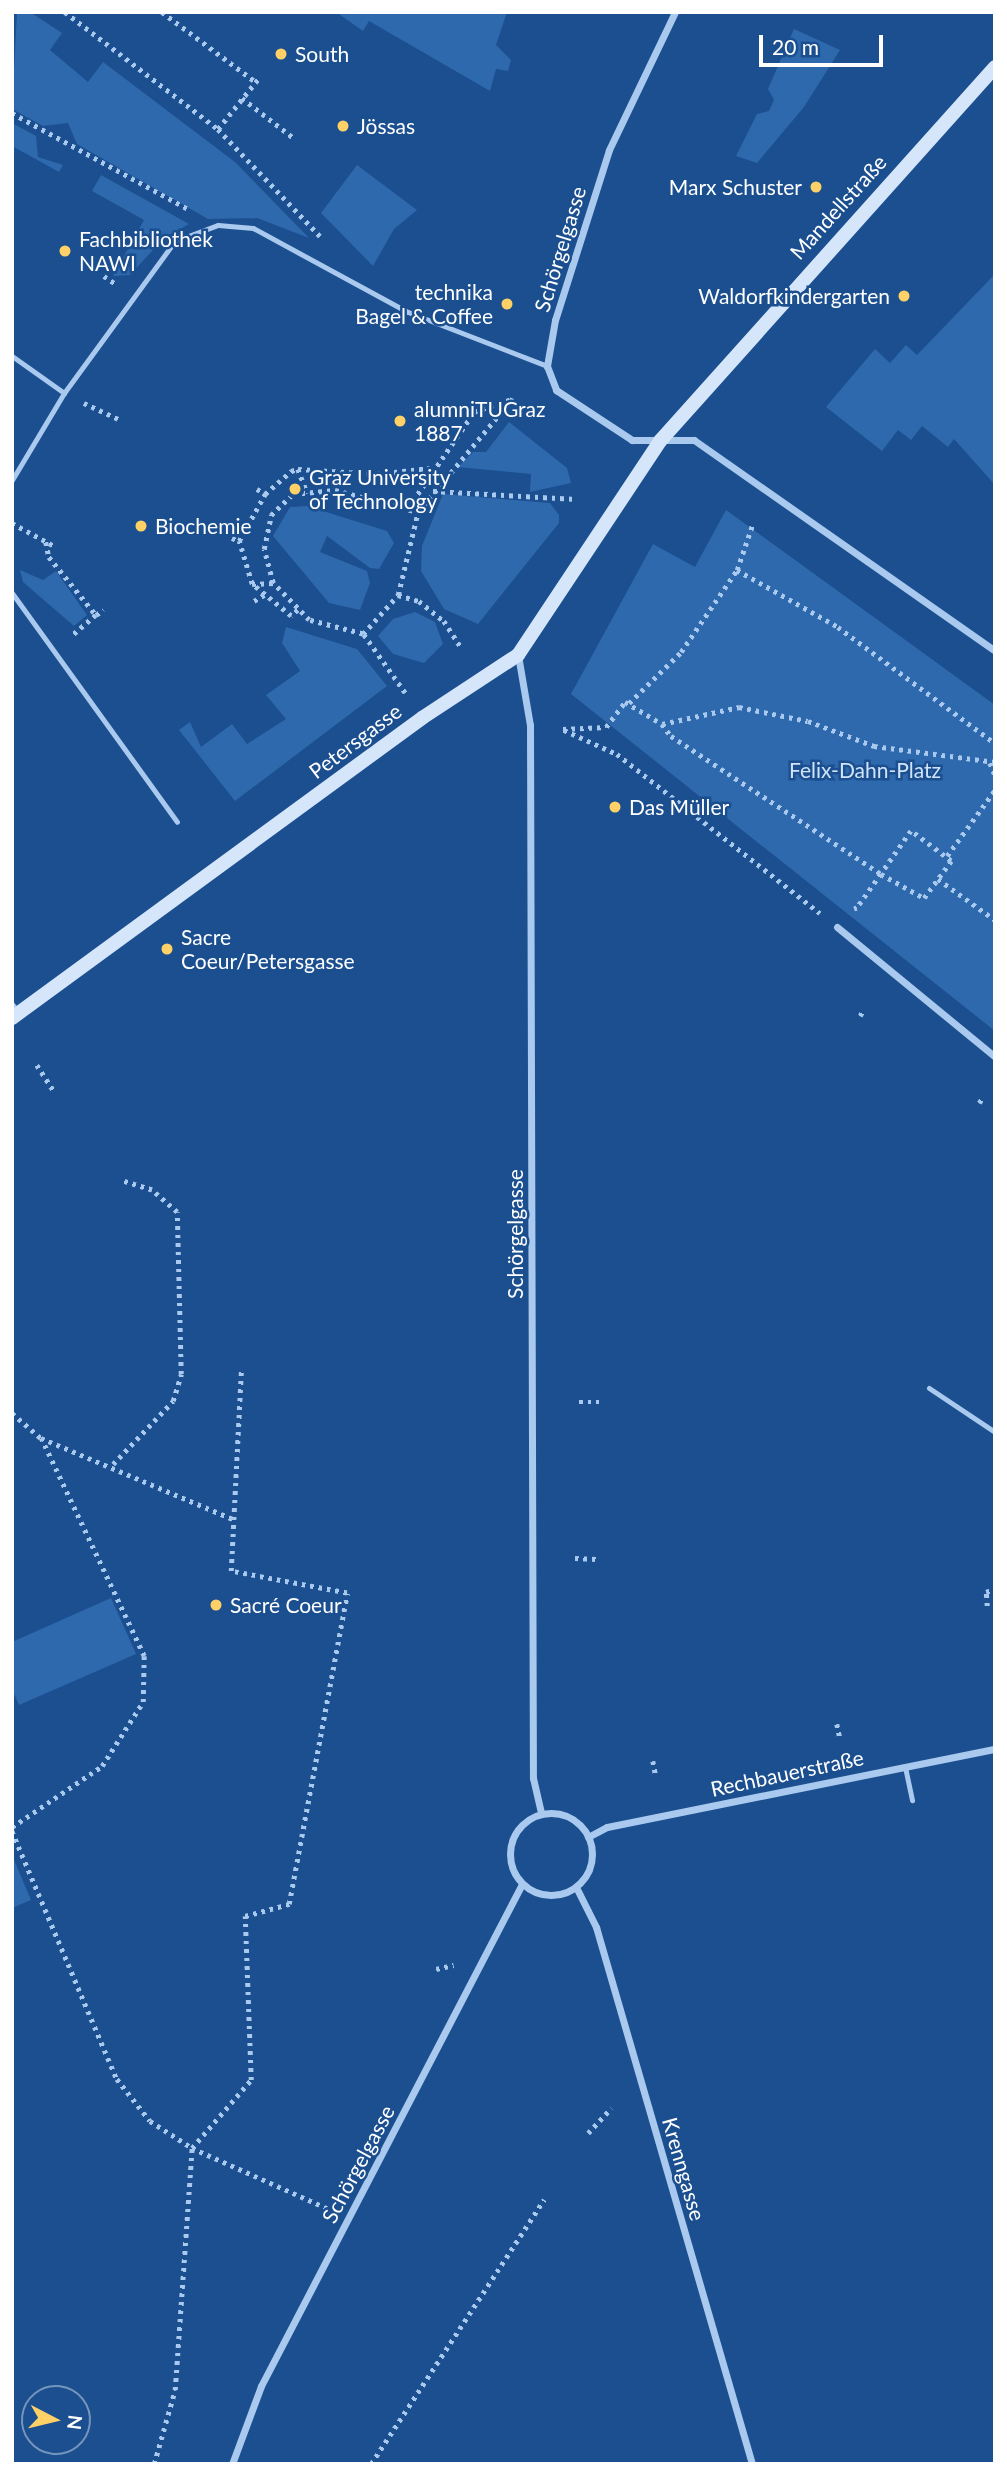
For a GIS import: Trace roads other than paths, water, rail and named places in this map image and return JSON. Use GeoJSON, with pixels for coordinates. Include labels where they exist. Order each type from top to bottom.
{"type":"FeatureCollection","features":[{"type":"Feature","properties":{"kind":"main road","name":"Mandellstraße"},"geometry":{"type":"LineString","coordinates":[[660,441],[995,66]]}},
{"type":"Feature","properties":{"kind":"main road","name":"Petersgasse"},"geometry":{"type":"LineString","coordinates":[[15,1011],[517,655],[660,441]]}},
{"type":"Feature","properties":{"kind":"street","name":"Schörgelgasse"},"geometry":{"type":"LineString","coordinates":[[547,366],[555,320],[609,150],[675,12]]}},
{"type":"Feature","properties":{"kind":"street"},"geometry":{"type":"LineString","coordinates":[[547,366],[556,390],[576,408],[632,440],[694,440],[995,651]]}},
{"type":"Feature","properties":{"kind":"street","name":"Schörgelgasse"},"geometry":{"type":"LineString","coordinates":[[517,655],[530,725],[533,1778],[541,1814]]}},
{"type":"Feature","properties":{"kind":"street"},"geometry":{"type":"LineString","coordinates":[[834,924],[995,1056]]}},
{"type":"Feature","properties":{"kind":"street","name":"Rechbauerstraße"},"geometry":{"type":"LineString","coordinates":[[588,1837],[607,1827],[995,1749]]}},
{"type":"Feature","properties":{"kind":"street"},"geometry":{"type":"LineString","coordinates":[[541,1814],[569,1817],[588,1837],[591,1864],[576,1887],[548,1896],[522,1884],[511,1843],[517,1829],[541,1814]]}},
{"type":"Feature","properties":{"kind":"street","name":"Schörgelgasse"},"geometry":{"type":"LineString","coordinates":[[232,2464],[261,2386],[522,1884]]}},
{"type":"Feature","properties":{"kind":"street","name":"Krenngasse"},"geometry":{"type":"LineString","coordinates":[[576,1887],[596,1927],[752,2464]]}},
{"type":"Feature","properties":{"kind":"lane"},"geometry":{"type":"LineString","coordinates":[[12,480],[64,393],[176,241],[218,225],[253,228],[408,312],[547,366]]}},
{"type":"Feature","properties":{"kind":"lane"},"geometry":{"type":"LineString","coordinates":[[12,356],[64,393]]}},
{"type":"Feature","properties":{"kind":"lane"},"geometry":{"type":"LineString","coordinates":[[12,593],[55,648],[177,822]]}},
{"type":"Feature","properties":{"kind":"lane"},"geometry":{"type":"LineString","coordinates":[[929,1388],[995,1432]]}},
{"type":"Feature","properties":{"kind":"lane"},"geometry":{"type":"LineString","coordinates":[[905,1767],[912,1800]]}},
{"type":"Feature","properties":{"kind":"place","name":"South"},"geometry":{"type":"Point","coordinates":[281,54]}},
{"type":"Feature","properties":{"kind":"place","name":"Jössas"},"geometry":{"type":"Point","coordinates":[343,126]}},
{"type":"Feature","properties":{"kind":"place","name":"Marx Schuster"},"geometry":{"type":"Point","coordinates":[816,187]}},
{"type":"Feature","properties":{"kind":"place","name":"Fachbibliothek NAWI"},"geometry":{"type":"Point","coordinates":[65,251]}},
{"type":"Feature","properties":{"kind":"place","name":"Waldorfkindergarten"},"geometry":{"type":"Point","coordinates":[904,296]}},
{"type":"Feature","properties":{"kind":"place","name":"technika Bagel & Coffee"},"geometry":{"type":"Point","coordinates":[507,304]}},
{"type":"Feature","properties":{"kind":"place","name":"alumniTUGraz 1887"},"geometry":{"type":"Point","coordinates":[400,421]}},
{"type":"Feature","properties":{"kind":"place","name":"Graz University of Technology"},"geometry":{"type":"Point","coordinates":[295,489]}},
{"type":"Feature","properties":{"kind":"place","name":"Biochemie"},"geometry":{"type":"Point","coordinates":[141,526]}},
{"type":"Feature","properties":{"kind":"place","name":"Das Müller"},"geometry":{"type":"Point","coordinates":[615,807]}},
{"type":"Feature","properties":{"kind":"place","name":"Sacre Coeur/Petersgasse"},"geometry":{"type":"Point","coordinates":[167,949]}},
{"type":"Feature","properties":{"kind":"place","name":"Sacré Coeur"},"geometry":{"type":"Point","coordinates":[216,1605]}},
{"type":"Feature","properties":{"kind":"park label","name":"Felix-Dahn-Platz"},"geometry":{"type":"Point","coordinates":[865,770]}}]}
